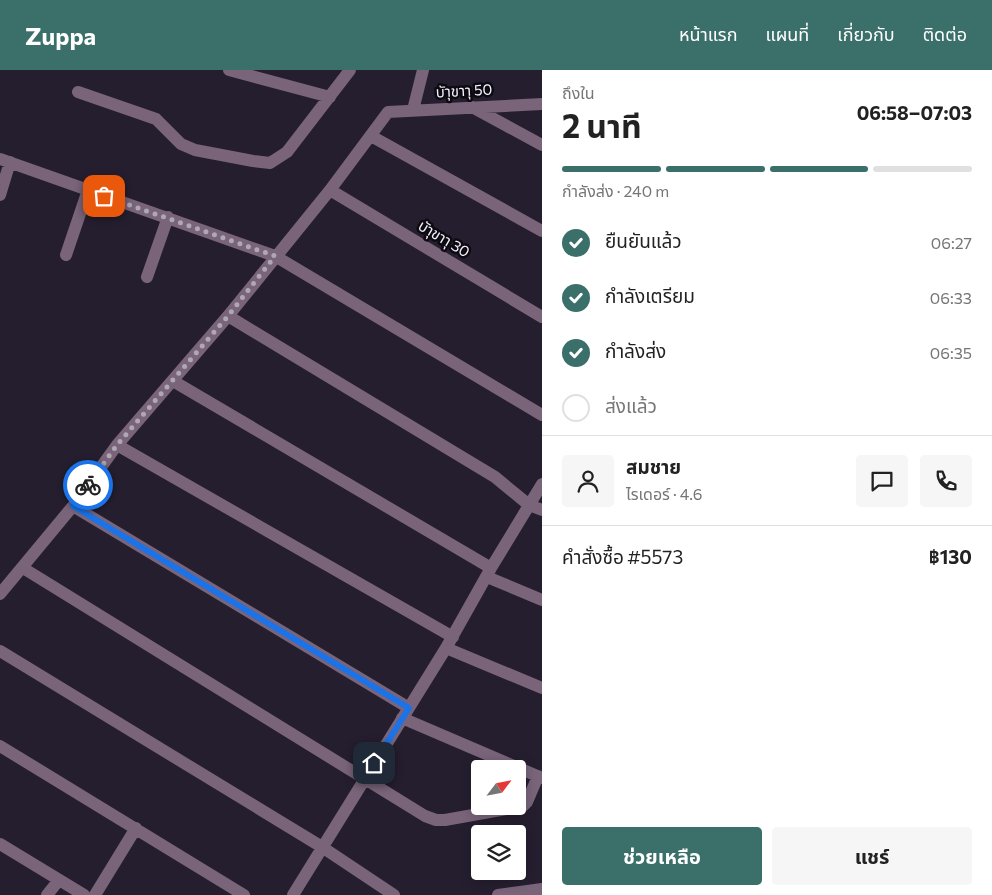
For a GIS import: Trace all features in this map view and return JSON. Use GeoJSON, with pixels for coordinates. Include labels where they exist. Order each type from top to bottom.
{"type":"FeatureCollection","features":[{"type":"Feature","properties":{"kind":"street"},"geometry":{"type":"LineString","coordinates":[[229,70],[330,97]]}},
{"type":"Feature","properties":{"kind":"street"},"geometry":{"type":"LineString","coordinates":[[78,92],[156,120],[181,144],[195,150],[270,163],[287,152],[350,70]]}},
{"type":"Feature","properties":{"kind":"street"},"geometry":{"type":"LineString","coordinates":[[413,110],[423,70]]}},
{"type":"Feature","properties":{"kind":"street","name":"บัาุขาาุ 50"},"geometry":{"type":"LineString","coordinates":[[371,136],[388,112],[542,104]]}},
{"type":"Feature","properties":{"kind":"street"},"geometry":{"type":"LineString","coordinates":[[472,107],[542,145]]}},
{"type":"Feature","properties":{"kind":"street"},"geometry":{"type":"LineString","coordinates":[[0,594],[73,506],[117,445],[228,316],[371,136],[542,231]]}},
{"type":"Feature","properties":{"kind":"street"},"geometry":{"type":"LineString","coordinates":[[0,195],[5,161],[275,256],[542,415]]}},
{"type":"Feature","properties":{"kind":"street"},"geometry":{"type":"LineString","coordinates":[[66,255],[88,190]]}},
{"type":"Feature","properties":{"kind":"street","name":"บัาุขาาุ 30"},"geometry":{"type":"LineString","coordinates":[[330,190],[542,316]]}},
{"type":"Feature","properties":{"kind":"street"},"geometry":{"type":"LineString","coordinates":[[147,277],[168,217]]}},
{"type":"Feature","properties":{"kind":"street"},"geometry":{"type":"LineString","coordinates":[[228,316],[495,477],[529,505],[542,510]]}},
{"type":"Feature","properties":{"kind":"street"},"geometry":{"type":"LineString","coordinates":[[173,381],[489,572],[542,600]]}},
{"type":"Feature","properties":{"kind":"street"},"geometry":{"type":"LineString","coordinates":[[117,445],[449,642],[542,688]]}},
{"type":"Feature","properties":{"kind":"street"},"geometry":{"type":"LineString","coordinates":[[293,895],[406,713],[542,484]]}},
{"type":"Feature","properties":{"kind":"street"},"geometry":{"type":"LineString","coordinates":[[23,568],[425,816],[436,820],[523,806],[527,802],[540,777],[406,713],[73,506]]}},
{"type":"Feature","properties":{"kind":"street"},"geometry":{"type":"LineString","coordinates":[[0,651],[322,847],[394,895]]}},
{"type":"Feature","properties":{"kind":"street"},"geometry":{"type":"LineString","coordinates":[[0,746],[244,895]]}},
{"type":"Feature","properties":{"kind":"street"},"geometry":{"type":"LineString","coordinates":[[95,895],[136,828]]}},
{"type":"Feature","properties":{"kind":"street"},"geometry":{"type":"LineString","coordinates":[[0,844],[84,895]]}},
{"type":"Feature","properties":{"kind":"street"},"geometry":{"type":"LineString","coordinates":[[47,895],[59,880]]}},
{"type":"Feature","properties":{"kind":"street"},"geometry":{"type":"LineString","coordinates":[[498,895],[542,889]]}},
{"type":"Feature","properties":{"kind":"way so far"},"geometry":{"type":"LineString","coordinates":[[88,485],[117,445],[228,316],[275,256],[104,196]]}},
{"type":"Feature","properties":{"kind":"route"},"geometry":{"type":"LineString","coordinates":[[88,485],[73,506],[409,708],[374,763]]}}]}
